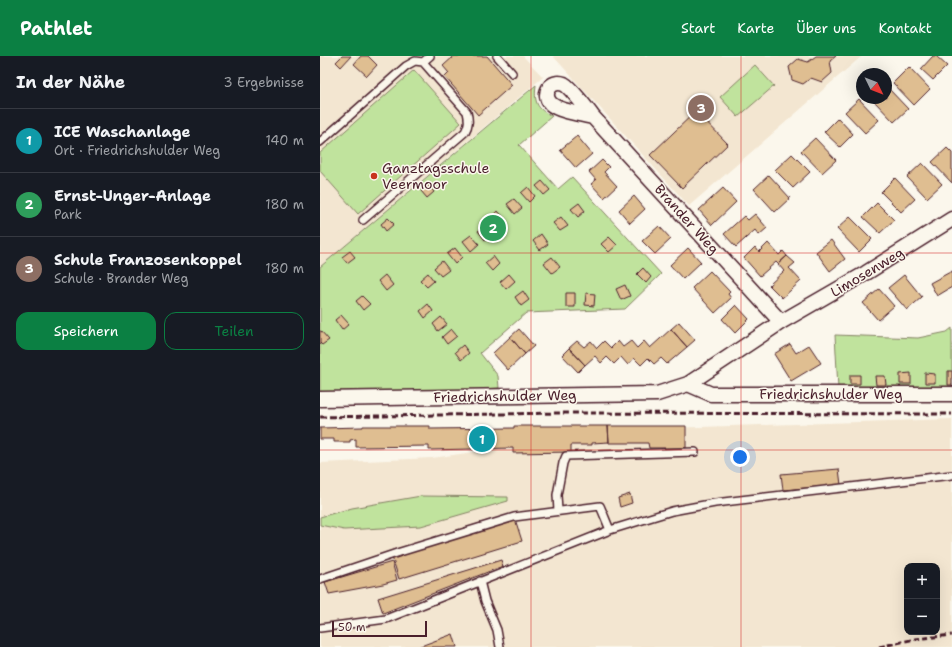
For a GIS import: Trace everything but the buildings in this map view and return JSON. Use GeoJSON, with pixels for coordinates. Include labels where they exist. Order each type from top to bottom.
{"type":"FeatureCollection","features":[{"type":"Feature","properties":{"kind":"street","name":"Brander Weg"},"geometry":{"type":"LineString","coordinates":[[592,117],[781,322]]}},
{"type":"Feature","properties":{"kind":"street","name":"Limosenweg"},"geometry":{"type":"LineString","coordinates":[[781,322],[866,273],[952,219]]}},
{"type":"Feature","properties":{"kind":"street","name":"Friedrichshulder Weg"},"geometry":{"type":"LineString","coordinates":[[320,399],[657,394],[688,384],[781,322]]}},
{"type":"Feature","properties":{"kind":"street","name":"Friedrichshulder Weg"},"geometry":{"type":"LineString","coordinates":[[688,384],[711,394],[952,394]]}},
{"type":"Feature","properties":{"kind":"lane"},"geometry":{"type":"LineString","coordinates":[[424,62],[430,56]]}},
{"type":"Feature","properties":{"kind":"lane"},"geometry":{"type":"LineString","coordinates":[[497,56],[512,73]]}},
{"type":"Feature","properties":{"kind":"lane"},"geometry":{"type":"LineString","coordinates":[[320,142],[406,66],[415,61],[424,62],[467,112],[469,119],[465,132],[363,220]]}},
{"type":"Feature","properties":{"kind":"lane"},"geometry":{"type":"LineString","coordinates":[[558,511],[557,495],[566,456],[696,452]]}},
{"type":"Feature","properties":{"kind":"lane"},"geometry":{"type":"LineString","coordinates":[[320,628],[386,619],[610,530],[672,511],[714,503],[952,475]]}},
{"type":"Feature","properties":{"kind":"lane"},"geometry":{"type":"LineString","coordinates":[[320,579],[514,516],[600,506],[610,530]]}},
{"type":"Feature","properties":{"kind":"lane"},"geometry":{"type":"LineString","coordinates":[[480,581],[485,601],[497,630],[500,647]]}},
{"type":"Feature","properties":{"kind":"shaded area","name":"Ganztagsschule Veermoor"},"geometry":{"type":"Polygon","coordinates":[[[320,56],[523,56],[543,77],[320,267],[320,56]]]}},
{"type":"Feature","properties":{"kind":"shaded area"},"geometry":{"type":"Polygon","coordinates":[[[553,56],[862,56],[689,206],[553,56]]]}},
{"type":"Feature","properties":{"kind":"shaded area"},"geometry":{"type":"Polygon","coordinates":[[[952,419],[952,647],[320,647],[320,463],[432,458],[637,429],[952,419]]]}},
{"type":"Feature","properties":{"kind":"green space"},"geometry":{"type":"Polygon","coordinates":[[[755,65],[774,86],[738,117],[720,97],[755,65]]]}},
{"type":"Feature","properties":{"kind":"green space"},"geometry":{"type":"Polygon","coordinates":[[[414,70],[461,123],[358,214],[320,171],[320,153],[414,70]]]}},
{"type":"Feature","properties":{"kind":"green space"},"geometry":{"type":"Polygon","coordinates":[[[536,85],[535,96],[537,104],[542,110],[552,116],[519,145],[558,189],[572,177],[661,274],[625,309],[526,313],[480,353],[498,376],[499,388],[320,401],[320,267],[536,85]]]}},
{"type":"Feature","properties":{"kind":"green space"},"geometry":{"type":"Polygon","coordinates":[[[952,328],[952,388],[838,388],[835,335],[918,338],[947,332],[952,328]]]}},
{"type":"Feature","properties":{"kind":"green space"},"geometry":{"type":"Polygon","coordinates":[[[421,496],[508,497],[508,501],[421,526],[344,530],[320,525],[320,517],[352,508],[421,496]]]}},
{"type":"Feature","properties":{"kind":"railway"},"geometry":{"type":"LineString","coordinates":[[320,417],[559,413],[952,414]]}},
{"type":"Feature","properties":{"kind":"railway"},"geometry":{"type":"LineString","coordinates":[[879,647],[915,639],[952,635]]}},
{"type":"Feature","properties":{"kind":"place","name":"Schule Franzosenkoppel"},"geometry":{"type":"Point","coordinates":[701,108]}},
{"type":"Feature","properties":{"kind":"place","name":"Ganztagsschule Veermoor"},"geometry":{"type":"Point","coordinates":[374,176]}},
{"type":"Feature","properties":{"kind":"place","name":"Ernst-Unger-Anlage"},"geometry":{"type":"Point","coordinates":[493,228]}},
{"type":"Feature","properties":{"kind":"place","name":"ICE Waschanlage"},"geometry":{"type":"Point","coordinates":[482,439]}}]}
